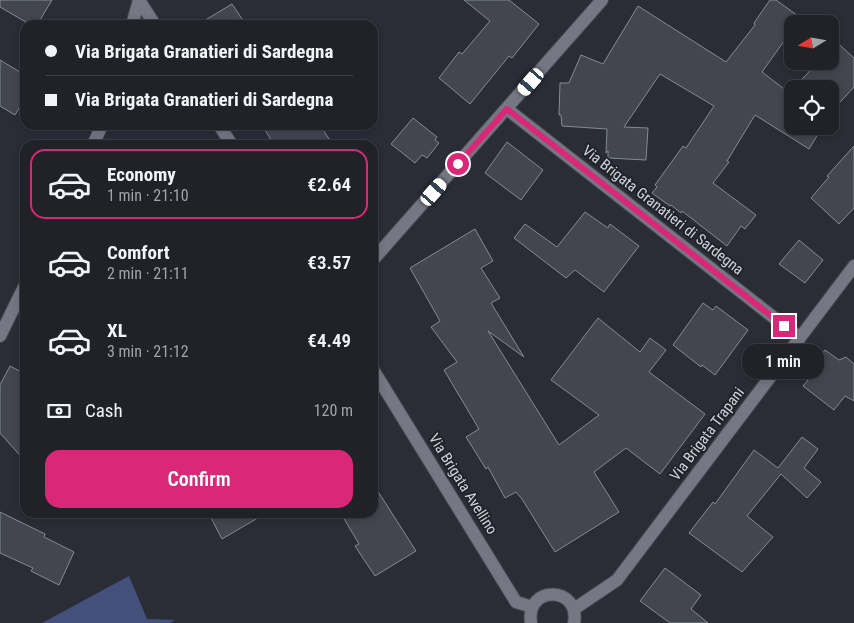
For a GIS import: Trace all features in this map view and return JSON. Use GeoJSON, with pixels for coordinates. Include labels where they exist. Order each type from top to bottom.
{"type":"FeatureCollection","features":[{"type":"Feature","properties":{"kind":"street"},"geometry":{"type":"LineString","coordinates":[[133,20],[139,0]]}},
{"type":"Feature","properties":{"kind":"street"},"geometry":{"type":"LineString","coordinates":[[139,0],[152,20]]}},
{"type":"Feature","properties":{"kind":"street"},"geometry":{"type":"LineString","coordinates":[[378,254],[602,0]]}},
{"type":"Feature","properties":{"kind":"street","name":"Via Brigata Granatieri di Sardegna"},"geometry":{"type":"LineString","coordinates":[[507,109],[800,338]]}},
{"type":"Feature","properties":{"kind":"street","name":"Via Brigata Trapani"},"geometry":{"type":"LineString","coordinates":[[574,609],[617,580],[854,266]]}},
{"type":"Feature","properties":{"kind":"street"},"geometry":{"type":"LineString","coordinates":[[0,336],[20,295]]}},
{"type":"Feature","properties":{"kind":"street","name":"Via Brigata Avellino"},"geometry":{"type":"LineString","coordinates":[[378,378],[516,602],[532,607]]}},
{"type":"Feature","properties":{"kind":"street"},"geometry":{"type":"LineString","coordinates":[[531,623],[532,607],[538,599],[546,595],[555,594],[563,596],[570,602],[574,609],[574,623]]}},
{"type":"Feature","properties":{"kind":"shaded area"},"geometry":{"type":"Polygon","coordinates":[[[129,576],[147,619],[175,620],[170,623],[42,623],[129,576]]]}},
{"type":"Feature","properties":{"kind":"building"},"geometry":{"type":"Polygon","coordinates":[[[0,0],[52,0],[40,20],[22,20],[0,7],[0,0]]]}},
{"type":"Feature","properties":{"kind":"building"},"geometry":{"type":"Polygon","coordinates":[[[464,0],[509,0],[539,24],[512,58],[509,56],[470,104],[439,78],[459,52],[462,54],[490,21],[464,0]]]}},
{"type":"Feature","properties":{"kind":"building"},"geometry":{"type":"Polygon","coordinates":[[[770,0],[776,0],[797,15],[784,15],[784,41],[762,72],[784,89],[784,133],[755,115],[727,161],[729,162],[713,183],[756,215],[745,229],[741,226],[727,246],[682,211],[681,213],[652,193],[657,187],[655,185],[683,146],[686,148],[714,106],[660,74],[624,127],[648,128],[646,160],[608,158],[608,151],[606,153],[607,129],[562,126],[561,115],[559,115],[560,83],[569,83],[581,55],[603,64],[638,6],[726,62],[755,25],[754,23],[770,0]]]}},
{"type":"Feature","properties":{"kind":"building"},"geometry":{"type":"Polygon","coordinates":[[[232,4],[243,20],[205,20],[232,4]]]}},
{"type":"Feature","properties":{"kind":"building"},"geometry":{"type":"Polygon","coordinates":[[[839,44],[854,58],[854,87],[839,103],[839,80],[801,80],[811,70],[839,70],[839,44]]]}},
{"type":"Feature","properties":{"kind":"building"},"geometry":{"type":"Polygon","coordinates":[[[0,60],[20,72],[20,106],[15,115],[0,106],[0,60]]]}},
{"type":"Feature","properties":{"kind":"building"},"geometry":{"type":"Polygon","coordinates":[[[413,118],[437,137],[435,140],[439,143],[427,158],[422,155],[415,163],[391,144],[413,118]]]}},
{"type":"Feature","properties":{"kind":"building"},"geometry":{"type":"Polygon","coordinates":[[[265,130],[323,130],[330,140],[271,140],[265,130]]]}},
{"type":"Feature","properties":{"kind":"building"},"geometry":{"type":"Polygon","coordinates":[[[787,135],[818,135],[809,149],[787,135]]]}},
{"type":"Feature","properties":{"kind":"building"},"geometry":{"type":"Polygon","coordinates":[[[507,142],[543,170],[521,200],[485,173],[507,142]]]}},
{"type":"Feature","properties":{"kind":"building"},"geometry":{"type":"Polygon","coordinates":[[[854,146],[854,208],[839,224],[811,198],[829,177],[827,176],[854,146]]]}},
{"type":"Feature","properties":{"kind":"building"},"geometry":{"type":"Polygon","coordinates":[[[585,212],[608,228],[610,224],[639,246],[604,292],[575,270],[566,278],[514,238],[525,224],[557,247],[585,212]]]}},
{"type":"Feature","properties":{"kind":"building"},"geometry":{"type":"Polygon","coordinates":[[[475,229],[493,261],[481,268],[500,298],[491,303],[524,357],[488,331],[559,445],[599,415],[551,380],[598,318],[640,352],[650,338],[666,350],[649,372],[705,414],[660,474],[626,448],[594,472],[619,512],[555,552],[516,492],[505,498],[488,467],[486,469],[466,437],[479,429],[444,370],[457,362],[431,327],[440,321],[410,268],[475,229]]]}},
{"type":"Feature","properties":{"kind":"building"},"geometry":{"type":"Polygon","coordinates":[[[799,240],[823,260],[805,283],[779,264],[799,240]]]}},
{"type":"Feature","properties":{"kind":"building"},"geometry":{"type":"Polygon","coordinates":[[[703,303],[713,310],[716,306],[748,330],[715,375],[702,365],[701,367],[673,345],[703,303]]]}},
{"type":"Feature","properties":{"kind":"building"},"geometry":{"type":"Polygon","coordinates":[[[825,350],[839,360],[846,357],[854,364],[854,401],[845,396],[834,410],[803,386],[813,374],[812,367],[825,350]]]}},
{"type":"Feature","properties":{"kind":"building"},"geometry":{"type":"Polygon","coordinates":[[[10,366],[20,371],[20,455],[0,433],[0,385],[10,366]]]}},
{"type":"Feature","properties":{"kind":"building"},"geometry":{"type":"Polygon","coordinates":[[[802,437],[818,449],[804,468],[821,482],[807,498],[781,474],[747,516],[773,537],[742,572],[689,533],[713,502],[715,504],[754,450],[778,468],[802,437]]]}},
{"type":"Feature","properties":{"kind":"building"},"geometry":{"type":"Polygon","coordinates":[[[378,491],[416,551],[375,576],[355,546],[359,544],[344,518],[378,518],[378,491]]]}},
{"type":"Feature","properties":{"kind":"building"},"geometry":{"type":"Polygon","coordinates":[[[0,512],[45,534],[44,537],[74,552],[59,585],[31,571],[33,568],[0,553],[0,512]]]}},
{"type":"Feature","properties":{"kind":"building"},"geometry":{"type":"Polygon","coordinates":[[[211,518],[258,518],[222,539],[211,518]]]}},
{"type":"Feature","properties":{"kind":"building"},"geometry":{"type":"Polygon","coordinates":[[[665,568],[701,595],[691,609],[708,623],[670,623],[640,601],[665,568]]]}},
{"type":"Feature","properties":{"kind":"route"},"geometry":{"type":"LineString","coordinates":[[458,164],[507,109],[784,326]]}}]}
